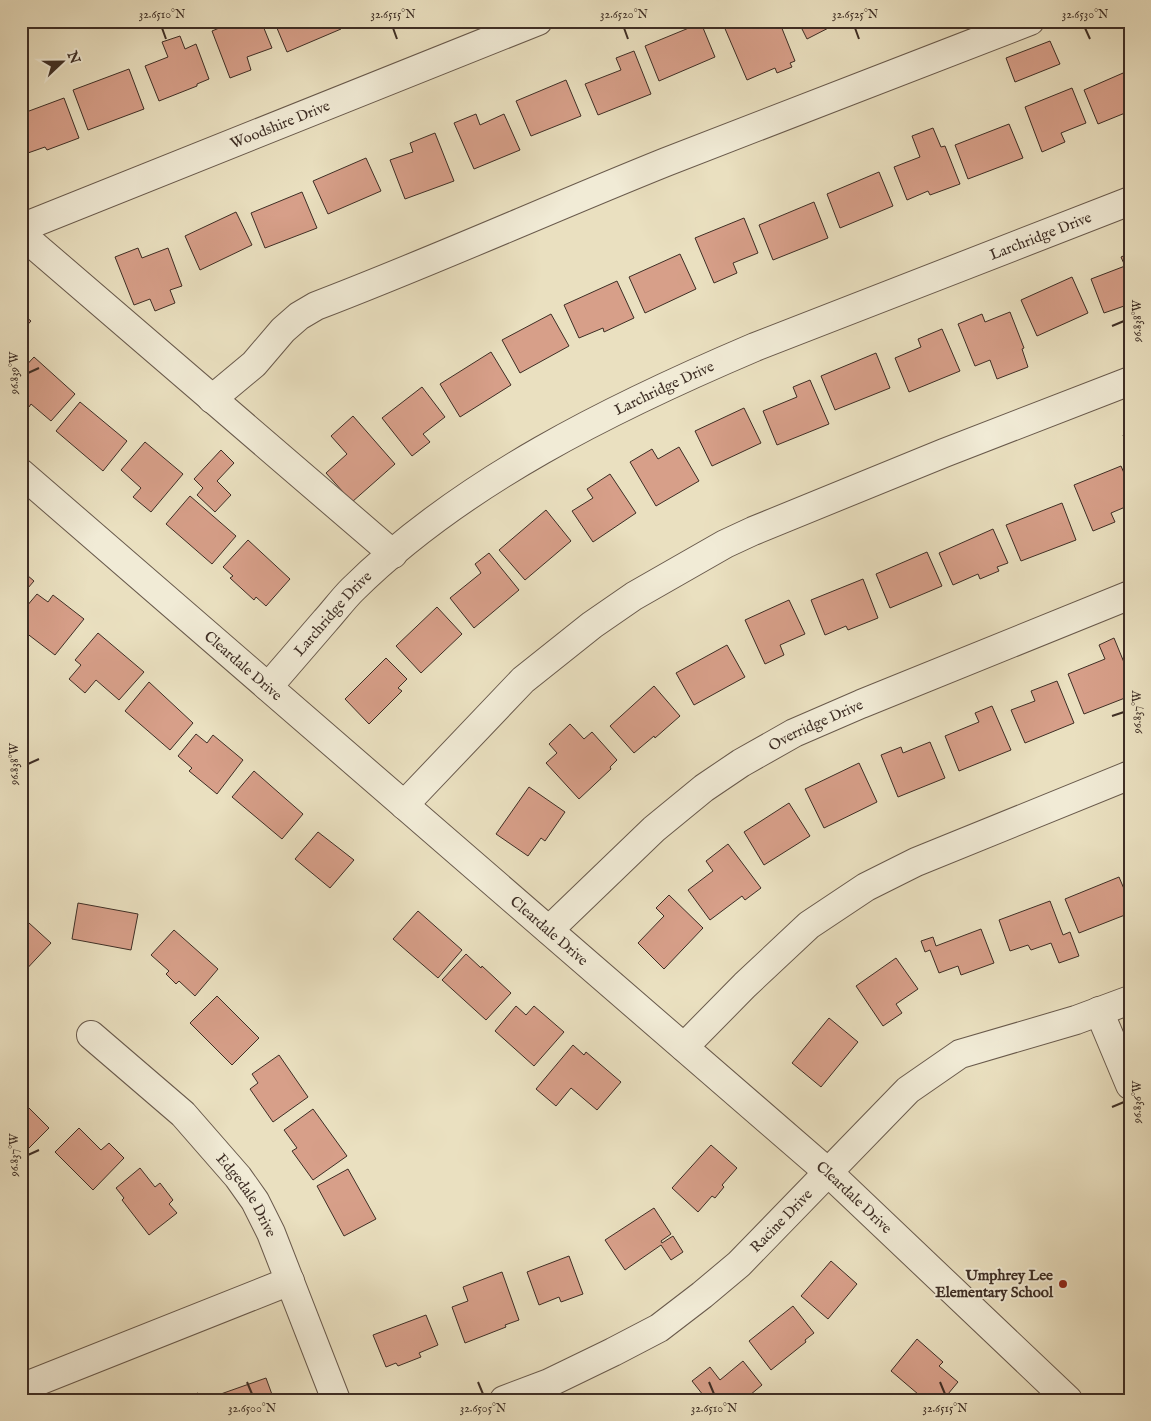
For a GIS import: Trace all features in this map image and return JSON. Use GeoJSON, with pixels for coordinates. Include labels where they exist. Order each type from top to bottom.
{"type":"FeatureCollection","features":[{"type":"Feature","properties":{"kind":"street","name":"Woodshire Drive"},"geometry":{"type":"LineString","coordinates":[[21,228],[538,21]]}},
{"type":"Feature","properties":{"kind":"street"},"geometry":{"type":"LineString","coordinates":[[212,399],[254,364],[283,330],[299,316],[316,306],[666,162],[894,76],[1030,21]]}},
{"type":"Feature","properties":{"kind":"street","name":"Larchridge Drive"},"geometry":{"type":"LineString","coordinates":[[268,687],[352,590],[413,536],[470,495],[535,455],[590,424],[698,372],[764,344],[1130,201]]}},
{"type":"Feature","properties":{"kind":"street"},"geometry":{"type":"LineString","coordinates":[[21,234],[393,554]]}},
{"type":"Feature","properties":{"kind":"street"},"geometry":{"type":"LineString","coordinates":[[404,805],[523,680],[634,596],[725,544],[753,531],[1130,381]]}},
{"type":"Feature","properties":{"kind":"street","name":"Cleardale Drive"},"geometry":{"type":"LineString","coordinates":[[21,473],[829,1173],[1068,1400]]}},
{"type":"Feature","properties":{"kind":"street","name":"Overridge Drive"},"geometry":{"type":"LineString","coordinates":[[548,930],[654,829],[704,788],[741,763],[794,733],[828,718],[1130,595]]}},
{"type":"Feature","properties":{"kind":"street"},"geometry":{"type":"LineString","coordinates":[[684,1047],[745,985],[809,925],[866,887],[916,862],[1130,775]]}},
{"type":"Feature","properties":{"kind":"street","name":"Racine Drive"},"geometry":{"type":"LineString","coordinates":[[504,1400],[549,1383],[659,1328],[702,1296],[739,1264],[908,1090],[960,1054],[1076,1020],[1130,1000]]}},
{"type":"Feature","properties":{"kind":"street"},"geometry":{"type":"LineString","coordinates":[[1099,1011],[1130,1085]]}},
{"type":"Feature","properties":{"kind":"street","name":"Edgedale Drive"},"geometry":{"type":"LineString","coordinates":[[91,1035],[183,1114],[238,1177],[255,1201],[290,1281],[336,1400]]}},
{"type":"Feature","properties":{"kind":"street"},"geometry":{"type":"LineString","coordinates":[[21,1388],[290,1281]]}},
{"type":"Feature","properties":{"kind":"building"},"geometry":{"type":"Polygon","coordinates":[[[236,21],[261,21],[272,48],[247,57],[251,70],[230,78],[212,31],[236,21]]]}},
{"type":"Feature","properties":{"kind":"building"},"geometry":{"type":"Polygon","coordinates":[[[274,21],[337,21],[341,29],[287,52],[274,21]]]}},
{"type":"Feature","properties":{"kind":"building"},"geometry":{"type":"Polygon","coordinates":[[[731,21],[779,21],[795,61],[790,63],[792,67],[777,73],[775,68],[747,80],[723,24],[731,21]]]}},
{"type":"Feature","properties":{"kind":"building"},"geometry":{"type":"Polygon","coordinates":[[[798,21],[842,21],[807,39],[798,21]]]}},
{"type":"Feature","properties":{"kind":"building"},"geometry":{"type":"Polygon","coordinates":[[[701,23],[715,57],[659,81],[645,46],[701,23]]]}},
{"type":"Feature","properties":{"kind":"building"},"geometry":{"type":"Polygon","coordinates":[[[180,36],[185,49],[196,44],[209,79],[197,84],[197,86],[159,101],[145,66],[168,57],[162,42],[180,36]]]}},
{"type":"Feature","properties":{"kind":"building"},"geometry":{"type":"Polygon","coordinates":[[[1050,41],[1060,64],[1015,82],[1006,58],[1050,41]]]}},
{"type":"Feature","properties":{"kind":"building"},"geometry":{"type":"Polygon","coordinates":[[[634,51],[651,94],[598,115],[585,84],[621,70],[616,58],[634,51]]]}},
{"type":"Feature","properties":{"kind":"building"},"geometry":{"type":"Polygon","coordinates":[[[129,69],[144,109],[88,130],[73,90],[129,69]]]}},
{"type":"Feature","properties":{"kind":"building"},"geometry":{"type":"Polygon","coordinates":[[[1130,70],[1130,111],[1098,124],[1084,90],[1130,70]]]}},
{"type":"Feature","properties":{"kind":"building"},"geometry":{"type":"Polygon","coordinates":[[[566,80],[581,116],[531,136],[516,101],[566,80]]]}},
{"type":"Feature","properties":{"kind":"building"},"geometry":{"type":"Polygon","coordinates":[[[1072,88],[1086,123],[1061,133],[1065,142],[1042,152],[1025,107],[1072,88]]]}},
{"type":"Feature","properties":{"kind":"building"},"geometry":{"type":"Polygon","coordinates":[[[64,98],[79,138],[47,150],[45,147],[25,154],[21,143],[21,114],[64,98]]]}},
{"type":"Feature","properties":{"kind":"building"},"geometry":{"type":"Polygon","coordinates":[[[476,114],[480,125],[504,114],[520,150],[474,169],[454,123],[476,114]]]}},
{"type":"Feature","properties":{"kind":"building"},"geometry":{"type":"Polygon","coordinates":[[[1009,124],[1023,158],[968,179],[955,145],[1009,124]]]}},
{"type":"Feature","properties":{"kind":"building"},"geometry":{"type":"Polygon","coordinates":[[[933,128],[941,147],[945,146],[960,184],[930,195],[928,191],[907,200],[894,167],[920,157],[912,136],[933,128]]]}},
{"type":"Feature","properties":{"kind":"building"},"geometry":{"type":"Polygon","coordinates":[[[435,133],[454,181],[405,199],[390,160],[413,152],[410,143],[435,133]]]}},
{"type":"Feature","properties":{"kind":"building"},"geometry":{"type":"Polygon","coordinates":[[[366,158],[381,191],[328,214],[313,181],[366,158]]]}},
{"type":"Feature","properties":{"kind":"building"},"geometry":{"type":"Polygon","coordinates":[[[879,172],[893,206],[840,228],[827,194],[879,172]]]}},
{"type":"Feature","properties":{"kind":"building"},"geometry":{"type":"Polygon","coordinates":[[[302,192],[317,228],[265,248],[251,213],[302,192]]]}},
{"type":"Feature","properties":{"kind":"building"},"geometry":{"type":"Polygon","coordinates":[[[814,202],[828,238],[773,260],[759,225],[814,202]]]}},
{"type":"Feature","properties":{"kind":"building"},"geometry":{"type":"Polygon","coordinates":[[[236,212],[252,245],[200,270],[185,236],[236,212]]]}},
{"type":"Feature","properties":{"kind":"building"},"geometry":{"type":"Polygon","coordinates":[[[744,218],[758,253],[733,263],[737,273],[714,283],[695,238],[744,218]]]}},
{"type":"Feature","properties":{"kind":"building"},"geometry":{"type":"Polygon","coordinates":[[[138,248],[142,258],[168,248],[182,286],[170,290],[175,303],[155,311],[150,299],[134,305],[115,257],[138,248]]]}},
{"type":"Feature","properties":{"kind":"building"},"geometry":{"type":"Polygon","coordinates":[[[1130,253],[1130,304],[1104,313],[1091,279],[1125,266],[1121,257],[1130,253]]]}},
{"type":"Feature","properties":{"kind":"building"},"geometry":{"type":"Polygon","coordinates":[[[680,254],[696,289],[645,313],[629,277],[680,254]]]}},
{"type":"Feature","properties":{"kind":"building"},"geometry":{"type":"Polygon","coordinates":[[[1072,277],[1088,313],[1037,336],[1021,300],[1072,277]]]}},
{"type":"Feature","properties":{"kind":"building"},"geometry":{"type":"Polygon","coordinates":[[[617,281],[634,318],[604,332],[603,328],[579,338],[564,305],[617,281]]]}},
{"type":"Feature","properties":{"kind":"building"},"geometry":{"type":"Polygon","coordinates":[[[1010,312],[1024,348],[1022,349],[1028,367],[997,379],[990,360],[975,366],[958,324],[982,314],[985,322],[1010,312]]]}},
{"type":"Feature","properties":{"kind":"building"},"geometry":{"type":"Polygon","coordinates":[[[21,313],[31,321],[21,332],[21,313]]]}},
{"type":"Feature","properties":{"kind":"building"},"geometry":{"type":"Polygon","coordinates":[[[551,314],[569,346],[520,373],[502,340],[551,314]]]}},
{"type":"Feature","properties":{"kind":"building"},"geometry":{"type":"Polygon","coordinates":[[[942,329],[960,371],[909,392],[895,358],[921,347],[918,339],[942,329]]]}},
{"type":"Feature","properties":{"kind":"building"},"geometry":{"type":"Polygon","coordinates":[[[491,352],[511,385],[460,417],[440,384],[491,352]]]}},
{"type":"Feature","properties":{"kind":"building"},"geometry":{"type":"Polygon","coordinates":[[[876,353],[890,388],[835,410],[821,376],[876,353]]]}},
{"type":"Feature","properties":{"kind":"building"},"geometry":{"type":"Polygon","coordinates":[[[34,357],[75,394],[51,421],[31,404],[29,407],[21,400],[21,371],[34,357]]]}},
{"type":"Feature","properties":{"kind":"building"},"geometry":{"type":"Polygon","coordinates":[[[810,380],[829,424],[777,445],[763,411],[797,397],[793,387],[810,380]]]}},
{"type":"Feature","properties":{"kind":"building"},"geometry":{"type":"Polygon","coordinates":[[[422,387],[445,417],[423,434],[430,442],[412,456],[382,418],[422,387]]]}},
{"type":"Feature","properties":{"kind":"building"},"geometry":{"type":"Polygon","coordinates":[[[80,402],[127,441],[103,471],[56,431],[80,402]]]}},
{"type":"Feature","properties":{"kind":"building"},"geometry":{"type":"Polygon","coordinates":[[[744,408],[761,443],[712,466],[695,431],[744,408]]]}},
{"type":"Feature","properties":{"kind":"building"},"geometry":{"type":"Polygon","coordinates":[[[353,416],[395,464],[352,502],[326,473],[347,454],[331,436],[353,416]]]}},
{"type":"Feature","properties":{"kind":"building"},"geometry":{"type":"Polygon","coordinates":[[[1130,432],[1130,451],[1123,435],[1130,432]]]}},
{"type":"Feature","properties":{"kind":"building"},"geometry":{"type":"Polygon","coordinates":[[[145,442],[183,474],[151,512],[133,497],[141,488],[121,470],[145,442]]]}},
{"type":"Feature","properties":{"kind":"building"},"geometry":{"type":"Polygon","coordinates":[[[679,447],[699,481],[656,506],[630,462],[652,449],[658,459],[679,447]]]}},
{"type":"Feature","properties":{"kind":"building"},"geometry":{"type":"Polygon","coordinates":[[[221,450],[234,463],[217,481],[231,495],[215,512],[197,495],[203,488],[194,479],[221,450]]]}},
{"type":"Feature","properties":{"kind":"building"},"geometry":{"type":"Polygon","coordinates":[[[1121,466],[1130,487],[1130,505],[1111,513],[1115,522],[1093,531],[1074,485],[1121,466]]]}},
{"type":"Feature","properties":{"kind":"building"},"geometry":{"type":"Polygon","coordinates":[[[610,474],[636,513],[593,542],[572,511],[593,498],[587,489],[610,474]]]}},
{"type":"Feature","properties":{"kind":"building"},"geometry":{"type":"Polygon","coordinates":[[[190,496],[236,536],[212,564],[166,524],[190,496]]]}},
{"type":"Feature","properties":{"kind":"building"},"geometry":{"type":"Polygon","coordinates":[[[1062,503],[1076,540],[1021,561],[1006,525],[1062,503]]]}},
{"type":"Feature","properties":{"kind":"building"},"geometry":{"type":"Polygon","coordinates":[[[546,510],[571,541],[525,580],[499,550],[546,510]]]}},
{"type":"Feature","properties":{"kind":"building"},"geometry":{"type":"Polygon","coordinates":[[[993,529],[1008,563],[997,567],[999,571],[980,579],[978,574],[953,585],[939,553],[993,529]]]}},
{"type":"Feature","properties":{"kind":"building"},"geometry":{"type":"Polygon","coordinates":[[[248,540],[290,579],[266,606],[256,597],[254,600],[230,578],[233,576],[223,567],[248,540]]]}},
{"type":"Feature","properties":{"kind":"building"},"geometry":{"type":"Polygon","coordinates":[[[927,552],[942,586],[890,608],[876,574],[927,552]]]}},
{"type":"Feature","properties":{"kind":"building"},"geometry":{"type":"Polygon","coordinates":[[[489,553],[519,590],[474,628],[450,598],[481,573],[475,564],[489,553]]]}},
{"type":"Feature","properties":{"kind":"building"},"geometry":{"type":"Polygon","coordinates":[[[21,570],[34,581],[21,596],[21,570]]]}},
{"type":"Feature","properties":{"kind":"building"},"geometry":{"type":"Polygon","coordinates":[[[863,579],[878,618],[848,630],[846,626],[825,635],[811,600],[863,579]]]}},
{"type":"Feature","properties":{"kind":"building"},"geometry":{"type":"Polygon","coordinates":[[[37,594],[48,602],[53,595],[84,619],[55,655],[21,629],[21,613],[37,594]]]}},
{"type":"Feature","properties":{"kind":"building"},"geometry":{"type":"Polygon","coordinates":[[[789,600],[805,634],[780,645],[784,655],[765,664],[745,620],[789,600]]]}},
{"type":"Feature","properties":{"kind":"building"},"geometry":{"type":"Polygon","coordinates":[[[437,607],[462,634],[421,673],[396,646],[437,607]]]}},
{"type":"Feature","properties":{"kind":"building"},"geometry":{"type":"Polygon","coordinates":[[[98,633],[144,672],[119,700],[96,680],[85,693],[69,679],[81,665],[75,660],[98,633]]]}},
{"type":"Feature","properties":{"kind":"building"},"geometry":{"type":"Polygon","coordinates":[[[1114,638],[1130,677],[1130,696],[1084,714],[1068,674],[1105,659],[1099,645],[1114,638]]]}},
{"type":"Feature","properties":{"kind":"building"},"geometry":{"type":"Polygon","coordinates":[[[727,645],[745,677],[694,705],[676,673],[727,645]]]}},
{"type":"Feature","properties":{"kind":"building"},"geometry":{"type":"Polygon","coordinates":[[[386,658],[407,679],[398,688],[402,691],[369,724],[345,699],[386,658]]]}},
{"type":"Feature","properties":{"kind":"building"},"geometry":{"type":"Polygon","coordinates":[[[1057,681],[1074,723],[1025,743],[1011,710],[1035,701],[1031,691],[1057,681]]]}},
{"type":"Feature","properties":{"kind":"building"},"geometry":{"type":"Polygon","coordinates":[[[149,682],[193,723],[170,750],[125,711],[149,682]]]}},
{"type":"Feature","properties":{"kind":"building"},"geometry":{"type":"Polygon","coordinates":[[[654,686],[680,716],[634,753],[610,726],[654,686]]]}},
{"type":"Feature","properties":{"kind":"building"},"geometry":{"type":"Polygon","coordinates":[[[992,706],[1011,750],[959,771],[945,736],[979,722],[975,713],[992,706]]]}},
{"type":"Feature","properties":{"kind":"building"},"geometry":{"type":"Polygon","coordinates":[[[570,724],[584,739],[592,732],[617,760],[610,767],[611,769],[579,799],[546,763],[557,753],[549,744],[570,724]]]}},
{"type":"Feature","properties":{"kind":"building"},"geometry":{"type":"Polygon","coordinates":[[[196,734],[207,743],[213,735],[243,760],[217,794],[189,771],[192,768],[178,756],[196,734]]]}},
{"type":"Feature","properties":{"kind":"building"},"geometry":{"type":"Polygon","coordinates":[[[930,742],[945,778],[898,797],[881,755],[901,747],[903,753],[930,742]]]}},
{"type":"Feature","properties":{"kind":"building"},"geometry":{"type":"Polygon","coordinates":[[[859,763],[877,802],[824,828],[805,789],[859,763]]]}},
{"type":"Feature","properties":{"kind":"building"},"geometry":{"type":"Polygon","coordinates":[[[254,771],[303,814],[282,839],[232,797],[254,771]]]}},
{"type":"Feature","properties":{"kind":"building"},"geometry":{"type":"Polygon","coordinates":[[[529,787],[565,812],[545,841],[541,838],[528,856],[496,834],[529,787]]]}},
{"type":"Feature","properties":{"kind":"building"},"geometry":{"type":"Polygon","coordinates":[[[789,803],[810,836],[764,865],[744,832],[789,803]]]}},
{"type":"Feature","properties":{"kind":"building"},"geometry":{"type":"Polygon","coordinates":[[[318,832],[354,860],[330,888],[295,859],[318,832]]]}},
{"type":"Feature","properties":{"kind":"building"},"geometry":{"type":"Polygon","coordinates":[[[1130,840],[1130,858],[1124,842],[1130,840]]]}},
{"type":"Feature","properties":{"kind":"building"},"geometry":{"type":"Polygon","coordinates":[[[728,844],[761,888],[745,900],[742,896],[710,920],[688,890],[713,871],[706,861],[728,844]]]}},
{"type":"Feature","properties":{"kind":"building"},"geometry":{"type":"Polygon","coordinates":[[[1119,877],[1130,903],[1130,913],[1079,933],[1065,899],[1119,877]]]}},
{"type":"Feature","properties":{"kind":"building"},"geometry":{"type":"Polygon","coordinates":[[[669,895],[703,928],[664,969],[638,943],[664,916],[656,908],[669,895]]]}},
{"type":"Feature","properties":{"kind":"building"},"geometry":{"type":"Polygon","coordinates":[[[1050,901],[1063,935],[1070,932],[1079,956],[1059,963],[1051,943],[1031,950],[1028,945],[1010,951],[999,920],[1050,901]]]}},
{"type":"Feature","properties":{"kind":"building"},"geometry":{"type":"Polygon","coordinates":[[[78,903],[138,914],[131,950],[72,939],[78,903]]]}},
{"type":"Feature","properties":{"kind":"building"},"geometry":{"type":"Polygon","coordinates":[[[418,911],[462,950],[438,978],[393,939],[418,911]]]}},
{"type":"Feature","properties":{"kind":"building"},"geometry":{"type":"Polygon","coordinates":[[[29,923],[51,943],[21,975],[21,932],[29,923]]]}},
{"type":"Feature","properties":{"kind":"building"},"geometry":{"type":"Polygon","coordinates":[[[981,929],[994,963],[961,975],[958,966],[939,973],[930,950],[925,952],[921,941],[933,937],[936,946],[981,929]]]}},
{"type":"Feature","properties":{"kind":"building"},"geometry":{"type":"Polygon","coordinates":[[[174,930],[218,969],[195,996],[179,981],[176,984],[166,974],[169,971],[151,955],[174,930]]]}},
{"type":"Feature","properties":{"kind":"building"},"geometry":{"type":"Polygon","coordinates":[[[466,954],[511,993],[486,1020],[442,980],[466,954]]]}},
{"type":"Feature","properties":{"kind":"building"},"geometry":{"type":"Polygon","coordinates":[[[896,958],[918,989],[896,1004],[902,1013],[883,1026],[856,986],[896,958]]]}},
{"type":"Feature","properties":{"kind":"building"},"geometry":{"type":"Polygon","coordinates":[[[217,996],[259,1038],[232,1065],[190,1023],[217,996]]]}},
{"type":"Feature","properties":{"kind":"building"},"geometry":{"type":"Polygon","coordinates":[[[516,1006],[526,1015],[534,1006],[564,1032],[534,1066],[495,1031],[516,1006]]]}},
{"type":"Feature","properties":{"kind":"building"},"geometry":{"type":"Polygon","coordinates":[[[829,1018],[858,1042],[821,1087],[792,1063],[829,1018]]]}},
{"type":"Feature","properties":{"kind":"building"},"geometry":{"type":"Polygon","coordinates":[[[573,1045],[584,1055],[586,1052],[621,1082],[597,1110],[571,1088],[556,1106],[536,1089],[573,1045]]]}},
{"type":"Feature","properties":{"kind":"building"},"geometry":{"type":"Polygon","coordinates":[[[279,1055],[308,1097],[273,1122],[250,1089],[258,1083],[252,1074],[279,1055]]]}},
{"type":"Feature","properties":{"kind":"building"},"geometry":{"type":"Polygon","coordinates":[[[22,1101],[49,1128],[23,1154],[21,1152],[22,1101]]]}},
{"type":"Feature","properties":{"kind":"building"},"geometry":{"type":"Polygon","coordinates":[[[313,1109],[347,1156],[313,1180],[292,1151],[297,1148],[284,1130],[313,1109]]]}},
{"type":"Feature","properties":{"kind":"building"},"geometry":{"type":"Polygon","coordinates":[[[79,1128],[101,1150],[109,1143],[124,1158],[93,1190],[55,1152],[79,1128]]]}},
{"type":"Feature","properties":{"kind":"building"},"geometry":{"type":"Polygon","coordinates":[[[711,1145],[737,1168],[722,1185],[724,1187],[715,1198],[712,1196],[698,1212],[672,1188],[711,1145]]]}},
{"type":"Feature","properties":{"kind":"building"},"geometry":{"type":"Polygon","coordinates":[[[140,1168],[155,1187],[160,1183],[173,1200],[169,1204],[177,1213],[149,1235],[122,1200],[124,1198],[116,1188],[140,1168]]]}},
{"type":"Feature","properties":{"kind":"building"},"geometry":{"type":"Polygon","coordinates":[[[348,1169],[376,1219],[344,1236],[317,1186],[348,1169]]]}},
{"type":"Feature","properties":{"kind":"building"},"geometry":{"type":"Polygon","coordinates":[[[654,1208],[671,1234],[661,1241],[662,1243],[673,1236],[683,1252],[671,1260],[661,1245],[625,1270],[605,1240],[654,1208]]]}},
{"type":"Feature","properties":{"kind":"building"},"geometry":{"type":"Polygon","coordinates":[[[569,1256],[583,1294],[561,1302],[559,1297],[539,1305],[527,1272],[569,1256]]]}},
{"type":"Feature","properties":{"kind":"building"},"geometry":{"type":"Polygon","coordinates":[[[831,1261],[857,1284],[828,1319],[801,1296],[831,1261]]]}},
{"type":"Feature","properties":{"kind":"building"},"geometry":{"type":"Polygon","coordinates":[[[502,1272],[519,1320],[465,1343],[452,1307],[468,1301],[463,1287],[502,1272]]]}},
{"type":"Feature","properties":{"kind":"building"},"geometry":{"type":"Polygon","coordinates":[[[793,1306],[814,1333],[805,1340],[806,1342],[771,1370],[749,1341],[793,1306]]]}},
{"type":"Feature","properties":{"kind":"building"},"geometry":{"type":"Polygon","coordinates":[[[426,1315],[438,1345],[419,1353],[421,1357],[398,1366],[396,1363],[386,1367],[373,1335],[426,1315]]]}},
{"type":"Feature","properties":{"kind":"building"},"geometry":{"type":"Polygon","coordinates":[[[917,1339],[943,1362],[939,1366],[958,1382],[943,1400],[925,1400],[891,1371],[917,1339]]]}},
{"type":"Feature","properties":{"kind":"building"},"geometry":{"type":"Polygon","coordinates":[[[743,1361],[762,1385],[744,1400],[707,1400],[692,1381],[710,1367],[720,1380],[743,1361]]]}},
{"type":"Feature","properties":{"kind":"building"},"geometry":{"type":"Polygon","coordinates":[[[266,1378],[274,1400],[220,1400],[218,1395],[266,1378]]]}},
{"type":"Feature","properties":{"kind":"building"},"geometry":{"type":"Polygon","coordinates":[[[198,1393],[200,1400],[186,1400],[185,1398],[198,1393]]]}},
{"type":"Feature","properties":{"kind":"building"},"geometry":{"type":"Polygon","coordinates":[[[667,1394],[669,1400],[655,1400],[667,1394]]]}},
{"type":"Feature","properties":{"kind":"place","name":"Umphrey Lee Elementary School"},"geometry":{"type":"Point","coordinates":[1063,1284]}}]}
